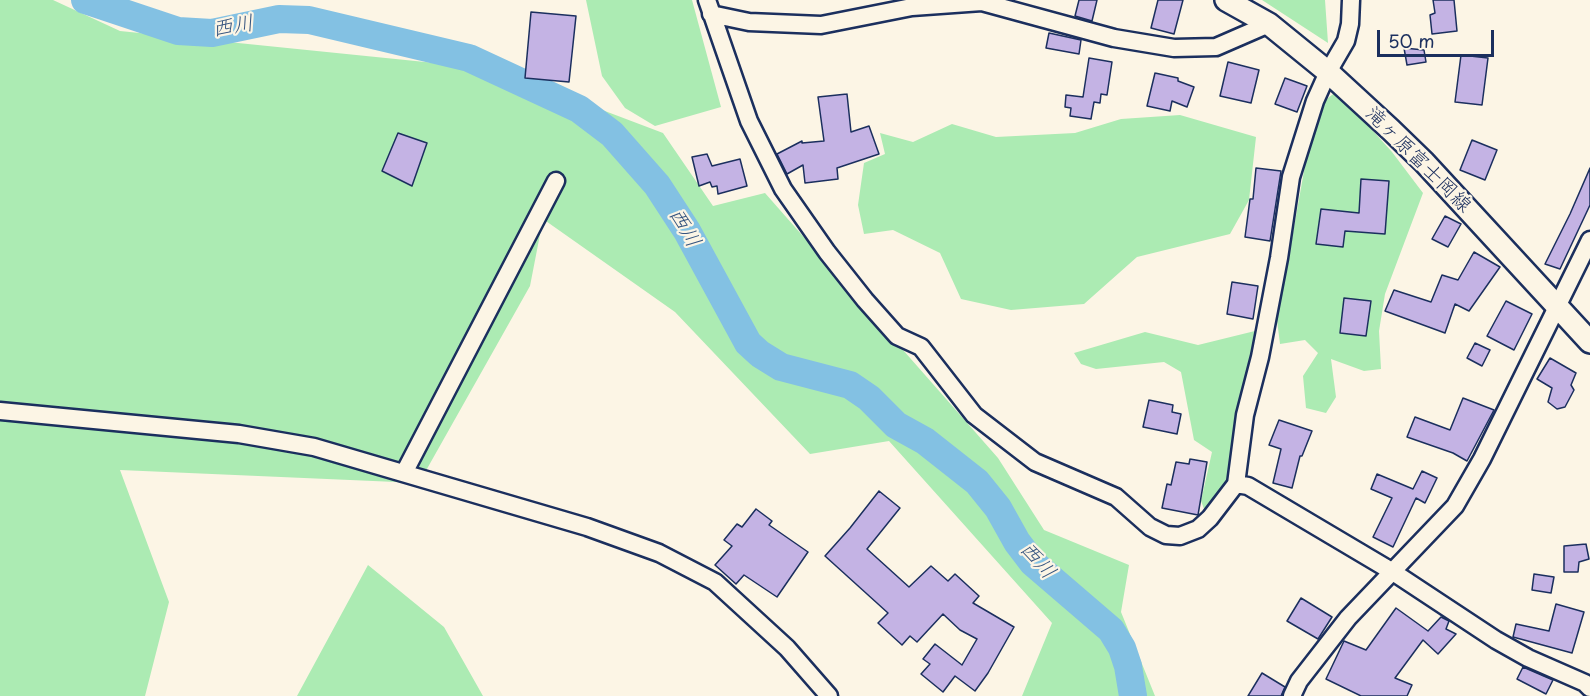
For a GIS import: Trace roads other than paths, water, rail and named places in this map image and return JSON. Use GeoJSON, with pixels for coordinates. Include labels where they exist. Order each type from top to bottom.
{"type":"FeatureCollection","features":[{"type":"Feature","properties":{"kind":"main road","name":"滝ヶ原富士岡線"},"geometry":{"type":"LineString","coordinates":[[1227,0],[1269,24],[1328,72],[1424,162],[1590,342]]}},
{"type":"Feature","properties":{"kind":"street"},"geometry":{"type":"LineString","coordinates":[[709,7],[749,121],[783,189],[827,252],[897,336],[921,347],[974,416],[1035,462],[1116,497],[1150,527],[1166,535],[1180,536],[1198,529],[1210,518],[1236,484],[1245,415],[1260,357],[1279,258],[1291,177],[1315,101],[1346,41],[1350,24],[1351,0]]}},
{"type":"Feature","properties":{"kind":"street"},"geometry":{"type":"LineString","coordinates":[[709,7],[749,22],[821,25],[912,8],[982,2],[1114,38],[1174,48],[1216,47],[1269,24]]}},
{"type":"Feature","properties":{"kind":"street"},"geometry":{"type":"LineString","coordinates":[[404,472],[556,181]]}},
{"type":"Feature","properties":{"kind":"street"},"geometry":{"type":"LineString","coordinates":[[1292,696],[1299,681],[1347,618],[1455,506],[1482,459],[1590,240]]}},
{"type":"Feature","properties":{"kind":"street"},"geometry":{"type":"LineString","coordinates":[[0,411],[239,434],[314,447],[587,527],[659,553],[715,582],[787,648],[830,696]]}},
{"type":"Feature","properties":{"kind":"street"},"geometry":{"type":"LineString","coordinates":[[1236,484],[1248,486],[1393,572],[1496,640],[1528,658],[1585,683],[1590,688]]}},
{"type":"Feature","properties":{"kind":"waterway","name":"西川"},"geometry":{"type":"LineString","coordinates":[[85,0],[178,31],[212,33],[279,19],[309,20],[469,58],[579,109],[612,134],[657,185],[687,231],[748,343],[760,354],[781,367],[850,385],[869,398],[896,425],[925,441],[977,482],[998,508],[1017,542],[1033,563],[1111,630],[1122,648],[1128,666],[1133,696]]}}]}
